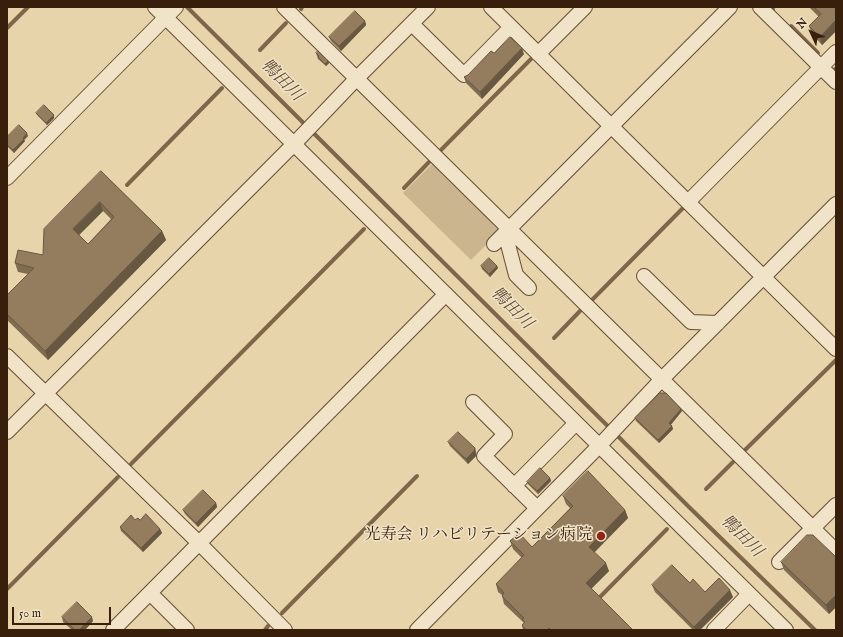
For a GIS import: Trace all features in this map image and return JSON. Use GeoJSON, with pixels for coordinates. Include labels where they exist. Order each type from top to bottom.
{"type":"FeatureCollection","features":[{"type":"Feature","properties":{"kind":"street"},"geometry":{"type":"LineString","coordinates":[[155,7],[171,12],[446,294],[576,422],[602,443],[786,630]]}},
{"type":"Feature","properties":{"kind":"street"},"geometry":{"type":"LineString","coordinates":[[284,7],[357,78],[507,231],[662,380],[836,551]]}},
{"type":"Feature","properties":{"kind":"street"},"geometry":{"type":"LineString","coordinates":[[7,432],[297,141],[428,7]]}},
{"type":"Feature","properties":{"kind":"street"},"geometry":{"type":"LineString","coordinates":[[491,7],[836,349]]}},
{"type":"Feature","properties":{"kind":"street"},"geometry":{"type":"LineString","coordinates":[[538,54],[585,7]]}},
{"type":"Feature","properties":{"kind":"street"},"geometry":{"type":"LineString","coordinates":[[494,244],[730,7]]}},
{"type":"Feature","properties":{"kind":"street"},"geometry":{"type":"LineString","coordinates":[[760,7],[836,82]]}},
{"type":"Feature","properties":{"kind":"street"},"geometry":{"type":"LineString","coordinates":[[7,178],[171,12]]}},
{"type":"Feature","properties":{"kind":"street"},"geometry":{"type":"LineString","coordinates":[[412,24],[464,75],[511,27]]}},
{"type":"Feature","properties":{"kind":"street"},"geometry":{"type":"LineString","coordinates":[[688,202],[836,52]]}},
{"type":"Feature","properties":{"kind":"street"},"geometry":{"type":"LineString","coordinates":[[417,630],[836,204]]}},
{"type":"Feature","properties":{"kind":"street"},"geometry":{"type":"LineString","coordinates":[[507,231],[516,275],[529,288]]}},
{"type":"Feature","properties":{"kind":"street"},"geometry":{"type":"LineString","coordinates":[[644,276],[691,322],[718,323]]}},
{"type":"Feature","properties":{"kind":"street"},"geometry":{"type":"LineString","coordinates":[[113,630],[446,294]]}},
{"type":"Feature","properties":{"kind":"street"},"geometry":{"type":"LineString","coordinates":[[7,356],[199,543],[285,630]]}},
{"type":"Feature","properties":{"kind":"street"},"geometry":{"type":"LineString","coordinates":[[473,402],[505,434],[484,456],[537,508]]}},
{"type":"Feature","properties":{"kind":"street"},"geometry":{"type":"LineString","coordinates":[[514,486],[576,422]]}},
{"type":"Feature","properties":{"kind":"street"},"geometry":{"type":"LineString","coordinates":[[779,562],[836,505]]}},
{"type":"Feature","properties":{"kind":"street"},"geometry":{"type":"LineString","coordinates":[[150,593],[187,630]]}},
{"type":"Feature","properties":{"kind":"street"},"geometry":{"type":"LineString","coordinates":[[714,630],[749,594]]}},
{"type":"Feature","properties":{"kind":"shaded area"},"geometry":{"type":"Polygon","coordinates":[[[434,162],[499,226],[500,231],[471,260],[403,193],[434,162]]]}},
{"type":"Feature","properties":{"kind":"building"},"geometry":{"type":"Polygon","coordinates":[[[814,7],[836,7],[836,20],[820,37],[809,26],[821,14],[814,7]]]}},
{"type":"Feature","properties":{"kind":"building"},"geometry":{"type":"Polygon","coordinates":[[[355,11],[365,21],[339,46],[329,37],[355,11]]]}},
{"type":"Feature","properties":{"kind":"building"},"geometry":{"type":"Polygon","coordinates":[[[510,37],[522,48],[480,92],[464,77],[468,75],[491,51],[494,53],[510,37]]]}},
{"type":"Feature","properties":{"kind":"building"},"geometry":{"type":"Polygon","coordinates":[[[318,51],[328,61],[325,64],[318,57],[319,56],[316,53],[318,51]]]}},
{"type":"Feature","properties":{"kind":"building"},"geometry":{"type":"Polygon","coordinates":[[[44,105],[54,115],[46,123],[36,113],[44,105]]]}},
{"type":"Feature","properties":{"kind":"building"},"geometry":{"type":"Polygon","coordinates":[[[19,125],[27,133],[23,138],[24,139],[13,150],[7,145],[7,137],[19,125]]]}},
{"type":"Feature","properties":{"kind":"building"},"geometry":{"type":"Polygon","coordinates":[[[101,171],[162,231],[45,351],[7,314],[7,295],[34,268],[15,263],[18,250],[43,255],[44,229],[101,171]],[[100,202],[73,229],[88,244],[114,217],[100,202]]]}},
{"type":"Feature","properties":{"kind":"building"},"geometry":{"type":"Polygon","coordinates":[[[489,258],[497,266],[489,274],[481,266],[489,258]]]}},
{"type":"Feature","properties":{"kind":"building"},"geometry":{"type":"Polygon","coordinates":[[[660,393],[666,393],[681,409],[669,423],[672,426],[658,440],[635,418],[660,393]]]}},
{"type":"Feature","properties":{"kind":"building"},"geometry":{"type":"Polygon","coordinates":[[[458,432],[475,448],[466,459],[448,442],[458,432]]]}},
{"type":"Feature","properties":{"kind":"building"},"geometry":{"type":"Polygon","coordinates":[[[540,468],[550,478],[537,491],[527,482],[540,468]]]}},
{"type":"Feature","properties":{"kind":"building"},"geometry":{"type":"Polygon","coordinates":[[[588,471],[625,510],[589,547],[606,563],[586,583],[633,630],[551,630],[549,628],[547,630],[526,630],[522,625],[525,622],[522,619],[524,618],[502,596],[504,593],[496,584],[524,555],[510,541],[519,533],[532,547],[573,506],[563,496],[588,471]]]}},
{"type":"Feature","properties":{"kind":"building"},"geometry":{"type":"Polygon","coordinates":[[[203,490],[216,503],[196,523],[183,510],[203,490]]]}},
{"type":"Feature","properties":{"kind":"building"},"geometry":{"type":"Polygon","coordinates":[[[146,514],[160,529],[141,548],[120,527],[131,515],[135,520],[138,518],[140,520],[146,514]]]}},
{"type":"Feature","properties":{"kind":"building"},"geometry":{"type":"Polygon","coordinates":[[[807,535],[813,535],[836,557],[836,595],[826,605],[781,562],[807,535]]]}},
{"type":"Feature","properties":{"kind":"building"},"geometry":{"type":"Polygon","coordinates":[[[672,565],[690,583],[693,579],[705,592],[719,578],[730,590],[694,627],[652,585],[672,565]]]}},
{"type":"Feature","properties":{"kind":"building"},"geometry":{"type":"Polygon","coordinates":[[[77,602],[92,617],[79,630],[75,630],[62,617],[77,602]]]}},
{"type":"Feature","properties":{"kind":"waterway"},"geometry":{"type":"LineString","coordinates":[[7,28],[28,7]]}},
{"type":"Feature","properties":{"kind":"waterway","name":"鴨田川"},"geometry":{"type":"LineString","coordinates":[[187,7],[689,507],[815,630]]}},
{"type":"Feature","properties":{"kind":"waterway"},"geometry":{"type":"LineString","coordinates":[[260,50],[286,23]]}},
{"type":"Feature","properties":{"kind":"waterway"},"geometry":{"type":"LineString","coordinates":[[791,26],[818,53]]}},
{"type":"Feature","properties":{"kind":"waterway"},"geometry":{"type":"LineString","coordinates":[[440,151],[531,59]]}},
{"type":"Feature","properties":{"kind":"waterway"},"geometry":{"type":"LineString","coordinates":[[127,185],[222,88]]}},
{"type":"Feature","properties":{"kind":"waterway"},"geometry":{"type":"LineString","coordinates":[[404,188],[429,162]]}},
{"type":"Feature","properties":{"kind":"waterway"},"geometry":{"type":"LineString","coordinates":[[592,300],[683,208]]}},
{"type":"Feature","properties":{"kind":"waterway"},"geometry":{"type":"LineString","coordinates":[[131,464],[364,229]]}},
{"type":"Feature","properties":{"kind":"waterway"},"geometry":{"type":"LineString","coordinates":[[554,338],[580,311]]}},
{"type":"Feature","properties":{"kind":"waterway"},"geometry":{"type":"LineString","coordinates":[[744,451],[836,360]]}},
{"type":"Feature","properties":{"kind":"waterway"},"geometry":{"type":"LineString","coordinates":[[706,489],[733,462]]}},
{"type":"Feature","properties":{"kind":"waterway"},"geometry":{"type":"LineString","coordinates":[[282,613],[417,476]]}},
{"type":"Feature","properties":{"kind":"waterway"},"geometry":{"type":"LineString","coordinates":[[7,589],[118,477]]}},
{"type":"Feature","properties":{"kind":"waterway"},"geometry":{"type":"LineString","coordinates":[[598,599],[667,529]]}},
{"type":"Feature","properties":{"kind":"waterway"},"geometry":{"type":"LineString","coordinates":[[265,630],[268,626]]}},
{"type":"Feature","properties":{"kind":"place","name":"光寿会 リハビリテーション病院"},"geometry":{"type":"Point","coordinates":[601,536]}}]}
